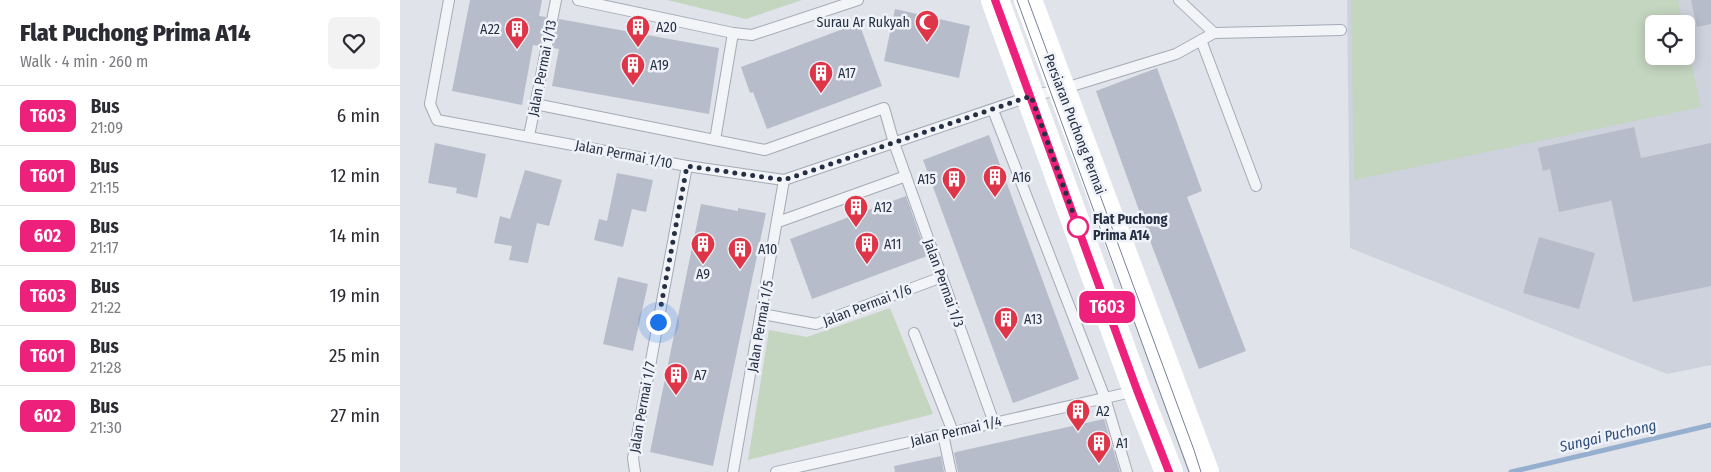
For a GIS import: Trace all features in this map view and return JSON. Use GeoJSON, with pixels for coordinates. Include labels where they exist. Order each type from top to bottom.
{"type":"FeatureCollection","features":[{"type":"Feature","properties":{"kind":"main road"},"geometry":{"type":"LineString","coordinates":[[995,0],[1137,390],[1169,472]]}},
{"type":"Feature","properties":{"kind":"main road","name":"Persiaran Puchong Permai"},"geometry":{"type":"LineString","coordinates":[[1028,0],[1205,472]]}},
{"type":"Feature","properties":{"kind":"lane","name":"Jalan Permai 1/10"},"geometry":{"type":"LineString","coordinates":[[450,0],[430,104],[437,120],[687,166],[784,180],[1031,96],[1062,89],[1176,54],[1214,33]]}},
{"type":"Feature","properties":{"kind":"lane","name":"Jalan Permai 1/13"},"geometry":{"type":"LineString","coordinates":[[529,136],[556,0]]}},
{"type":"Feature","properties":{"kind":"lane"},"geometry":{"type":"LineString","coordinates":[[578,0],[733,33],[752,35],[839,3],[858,0]]}},
{"type":"Feature","properties":{"kind":"lane"},"geometry":{"type":"LineString","coordinates":[[1179,0],[1214,33],[1341,30]]}},
{"type":"Feature","properties":{"kind":"lane"},"geometry":{"type":"LineString","coordinates":[[715,140],[733,33]]}},
{"type":"Feature","properties":{"kind":"lane"},"geometry":{"type":"LineString","coordinates":[[1201,40],[1256,186]]}},
{"type":"Feature","properties":{"kind":"lane"},"geometry":{"type":"LineString","coordinates":[[535,104],[765,150],[884,108],[894,143]]}},
{"type":"Feature","properties":{"kind":"lane"},"geometry":{"type":"LineString","coordinates":[[993,110],[1104,398],[1127,472]]}},
{"type":"Feature","properties":{"kind":"lane","name":"Jalan Permai 1/3"},"geometry":{"type":"LineString","coordinates":[[894,143],[994,423]]}},
{"type":"Feature","properties":{"kind":"lane","name":"Jalan Permai 1/7"},"geometry":{"type":"LineString","coordinates":[[636,472],[633,458],[687,166]]}},
{"type":"Feature","properties":{"kind":"lane"},"geometry":{"type":"LineString","coordinates":[[778,222],[906,176]]}},
{"type":"Feature","properties":{"kind":"lane","name":"Jalan Permai 1/5"},"geometry":{"type":"LineString","coordinates":[[733,472],[784,180]]}},
{"type":"Feature","properties":{"kind":"lane","name":"Jalan Permai 1/6"},"geometry":{"type":"LineString","coordinates":[[762,314],[816,324],[942,277]]}},
{"type":"Feature","properties":{"kind":"lane"},"geometry":{"type":"LineString","coordinates":[[914,333],[948,433],[951,472]]}},
{"type":"Feature","properties":{"kind":"lane","name":"Jalan Permai 1/4"},"geometry":{"type":"LineString","coordinates":[[776,472],[811,468],[948,433],[1137,390]]}},
{"type":"Feature","properties":{"kind":"shaded area"},"geometry":{"type":"Polygon","coordinates":[[[1347,0],[1711,0],[1711,365],[1667,374],[1350,248],[1347,0]]]}},
{"type":"Feature","properties":{"kind":"green space"},"geometry":{"type":"Polygon","coordinates":[[[667,0],[802,0],[746,19],[667,0]]]}},
{"type":"Feature","properties":{"kind":"green space"},"geometry":{"type":"Polygon","coordinates":[[[1351,0],[1678,0],[1681,15],[1645,15],[1645,65],[1692,65],[1701,107],[1354,180],[1351,0]]]}},
{"type":"Feature","properties":{"kind":"green space"},"geometry":{"type":"Polygon","coordinates":[[[890,308],[933,414],[748,460],[769,330],[807,337],[890,308]]]}},
{"type":"Feature","properties":{"kind":"building"},"geometry":{"type":"Polygon","coordinates":[[[470,0],[542,0],[539,16],[546,17],[540,46],[533,45],[522,105],[452,91],[470,0]]]}},
{"type":"Feature","properties":{"kind":"building"},"geometry":{"type":"Polygon","coordinates":[[[1691,0],[1711,0],[1711,24],[1697,27],[1691,0]]]}},
{"type":"Feature","properties":{"kind":"building","name":"Surau Ar Rukyah"},"geometry":{"type":"Polygon","coordinates":[[[895,9],[970,26],[959,78],[884,61],[895,9]]]}},
{"type":"Feature","properties":{"kind":"building"},"geometry":{"type":"Polygon","coordinates":[[[559,19],[719,48],[709,114],[552,86],[559,49],[553,48],[559,19]]]}},
{"type":"Feature","properties":{"kind":"building"},"geometry":{"type":"Polygon","coordinates":[[[859,23],[882,86],[767,129],[753,92],[750,93],[741,67],[859,23]]]}},
{"type":"Feature","properties":{"kind":"building"},"geometry":{"type":"Polygon","coordinates":[[[1157,68],[1202,191],[1187,197],[1246,351],[1199,369],[1096,91],[1157,68]]]}},
{"type":"Feature","properties":{"kind":"building"},"geometry":{"type":"Polygon","coordinates":[[[1634,127],[1641,158],[1711,143],[1711,286],[1633,302],[1611,199],[1610,201],[1559,212],[1550,169],[1543,171],[1538,148],[1634,127]]]}},
{"type":"Feature","properties":{"kind":"building"},"geometry":{"type":"Polygon","coordinates":[[[989,135],[1079,379],[1013,403],[923,160],[989,135]]]}},
{"type":"Feature","properties":{"kind":"building"},"geometry":{"type":"Polygon","coordinates":[[[435,143],[486,154],[477,198],[456,193],[457,188],[428,183],[435,143]]]}},
{"type":"Feature","properties":{"kind":"building"},"geometry":{"type":"Polygon","coordinates":[[[525,170],[562,180],[549,226],[537,223],[528,263],[509,260],[512,246],[494,243],[500,216],[510,219],[525,170]]]}},
{"type":"Feature","properties":{"kind":"building"},"geometry":{"type":"Polygon","coordinates":[[[617,173],[653,180],[646,212],[632,209],[623,247],[594,240],[599,219],[607,221],[617,173]]]}},
{"type":"Feature","properties":{"kind":"building"},"geometry":{"type":"Polygon","coordinates":[[[906,196],[927,256],[812,299],[790,239],[906,196]]]}},
{"type":"Feature","properties":{"kind":"building"},"geometry":{"type":"Polygon","coordinates":[[[701,204],[738,211],[738,208],[766,213],[713,466],[650,452],[701,204]]]}},
{"type":"Feature","properties":{"kind":"building"},"geometry":{"type":"Polygon","coordinates":[[[1539,237],[1595,253],[1579,309],[1523,293],[1539,237]]]}},
{"type":"Feature","properties":{"kind":"building"},"geometry":{"type":"Polygon","coordinates":[[[618,277],[648,284],[633,351],[603,344],[618,277]]]}},
{"type":"Feature","properties":{"kind":"building","name":"A2"},"geometry":{"type":"Polygon","coordinates":[[[1104,419],[1120,472],[958,472],[954,453],[956,452],[1104,419]]]}},
{"type":"Feature","properties":{"kind":"building"},"geometry":{"type":"Polygon","coordinates":[[[941,456],[944,472],[895,472],[894,466],[941,456]]]}},
{"type":"Feature","properties":{"kind":"waterway","name":"Sungai Puchong"},"geometry":{"type":"LineString","coordinates":[[1511,472],[1711,425]]}},
{"type":"Feature","properties":{"kind":"tram line"},"geometry":{"type":"LineString","coordinates":[[1017,0],[1189,472]]}},
{"type":"Feature","properties":{"kind":"tram line"},"geometry":{"type":"LineString","coordinates":[[1028,0],[1201,472]]}},
{"type":"Feature","properties":{"kind":"bus line","name":"T603"},"geometry":{"type":"LineString","coordinates":[[995,0],[1137,390],[1169,472]]}},
{"type":"Feature","properties":{"kind":"place","name":"Surau Ar Rukyah"},"geometry":{"type":"Point","coordinates":[927,43]}},
{"type":"Feature","properties":{"kind":"place","name":"A20"},"geometry":{"type":"Point","coordinates":[638,48]}},
{"type":"Feature","properties":{"kind":"place","name":"A22"},"geometry":{"type":"Point","coordinates":[517,50]}},
{"type":"Feature","properties":{"kind":"place","name":"A19"},"geometry":{"type":"Point","coordinates":[633,86]}},
{"type":"Feature","properties":{"kind":"place","name":"A17"},"geometry":{"type":"Point","coordinates":[821,94]}},
{"type":"Feature","properties":{"kind":"place","name":"A16"},"geometry":{"type":"Point","coordinates":[995,198]}},
{"type":"Feature","properties":{"kind":"place","name":"A15"},"geometry":{"type":"Point","coordinates":[954,200]}},
{"type":"Feature","properties":{"kind":"place","name":"Flat Puchong Prima A14"},"geometry":{"type":"Point","coordinates":[1078,227]}},
{"type":"Feature","properties":{"kind":"place","name":"A12"},"geometry":{"type":"Point","coordinates":[856,228]}},
{"type":"Feature","properties":{"kind":"place","name":"A9"},"geometry":{"type":"Point","coordinates":[703,265]}},
{"type":"Feature","properties":{"kind":"place","name":"A11"},"geometry":{"type":"Point","coordinates":[867,265]}},
{"type":"Feature","properties":{"kind":"place","name":"A10"},"geometry":{"type":"Point","coordinates":[740,270]}},
{"type":"Feature","properties":{"kind":"place","name":"A13"},"geometry":{"type":"Point","coordinates":[1006,340]}},
{"type":"Feature","properties":{"kind":"place","name":"A7"},"geometry":{"type":"Point","coordinates":[676,396]}},
{"type":"Feature","properties":{"kind":"place","name":"A2"},"geometry":{"type":"Point","coordinates":[1078,432]}},
{"type":"Feature","properties":{"kind":"place","name":"A1"},"geometry":{"type":"Point","coordinates":[1099,464]}},
{"type":"Feature","properties":{"kind":"route"},"geometry":{"type":"LineString","coordinates":[[658,322],[687,166],[784,180],[1031,96],[1078,227]]}}]}
